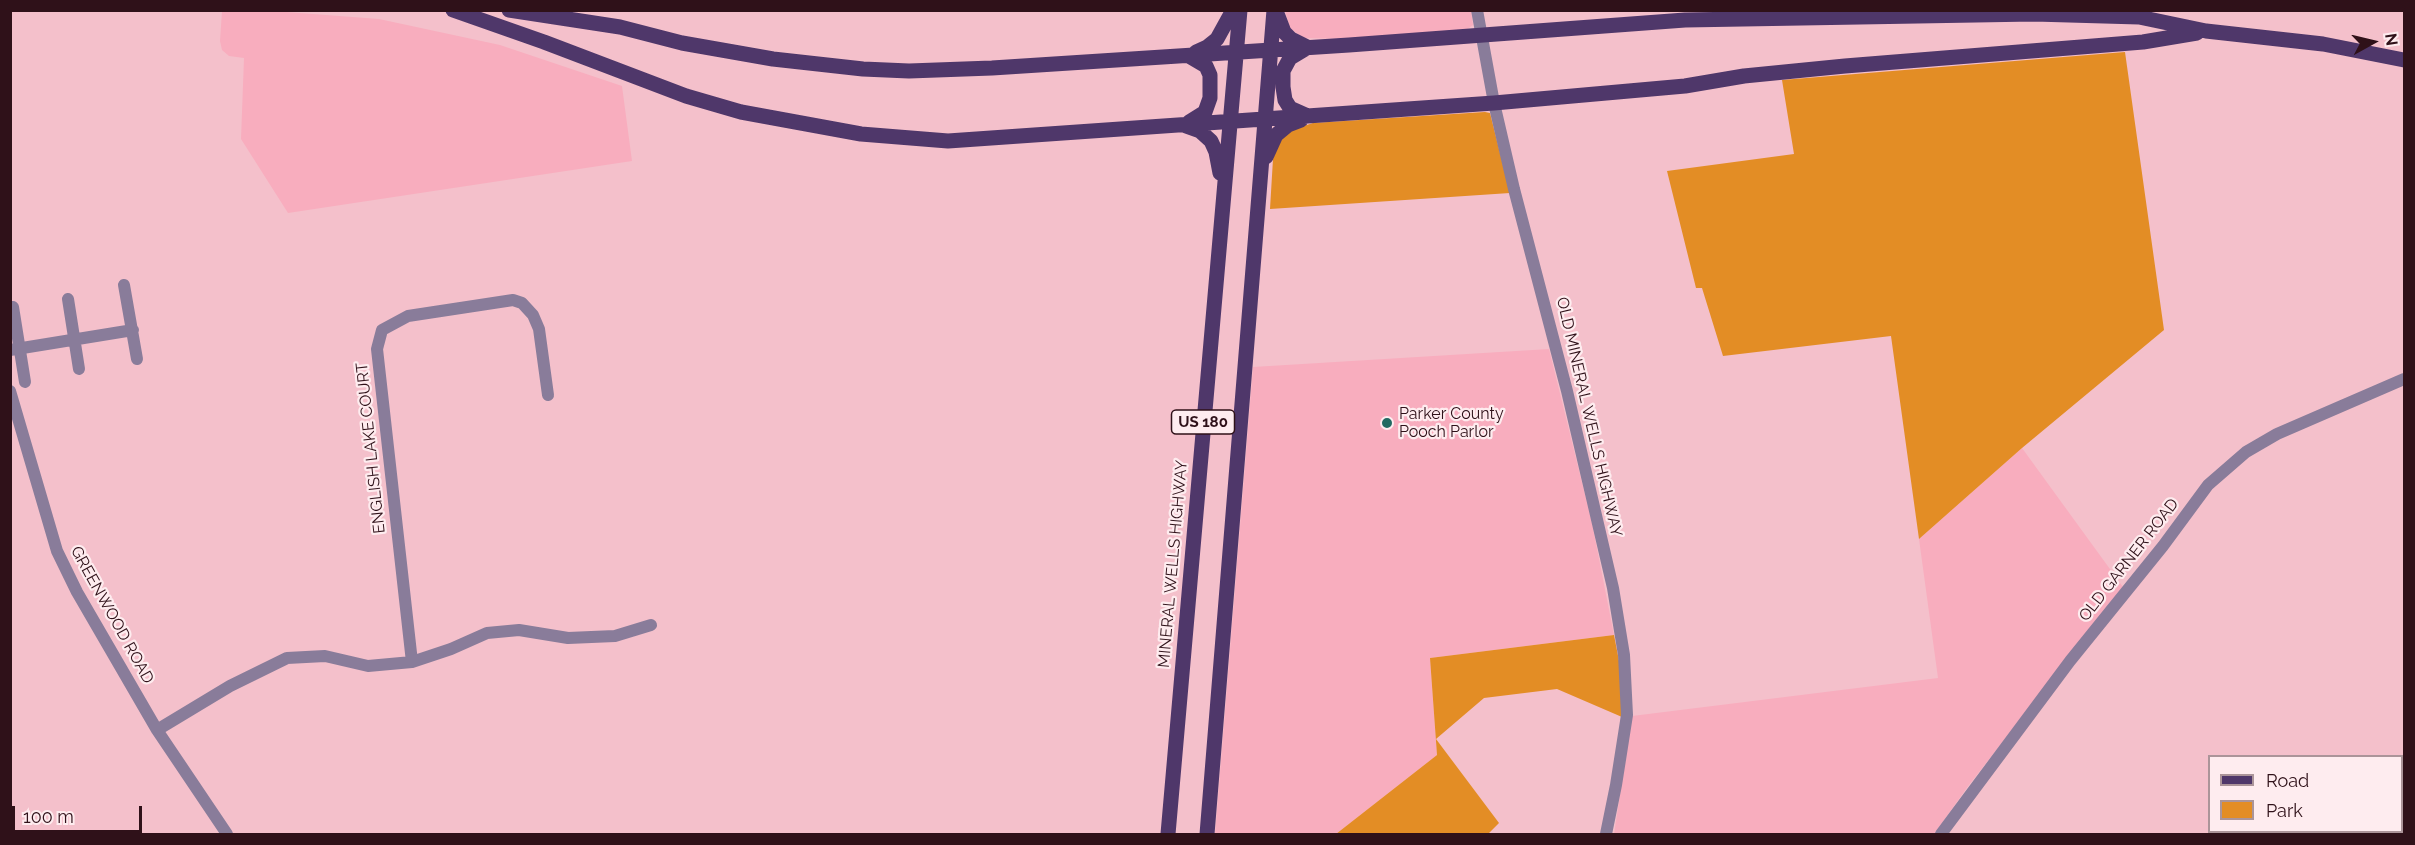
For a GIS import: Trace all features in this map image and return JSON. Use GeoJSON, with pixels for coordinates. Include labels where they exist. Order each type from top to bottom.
{"type":"FeatureCollection","features":[{"type":"Feature","properties":{"kind":"main road"},"geometry":{"type":"LineString","coordinates":[[453,10],[687,96],[741,112],[820,128],[948,141],[1494,103],[1685,86],[1744,76],[1845,66],[2134,43],[2206,31]]}},
{"type":"Feature","properties":{"kind":"main road"},"geometry":{"type":"LineString","coordinates":[[509,10],[620,27],[682,43],[738,53],[863,69],[909,71],[992,68],[1481,36],[1685,20],[2034,14],[2139,17],[2206,31],[2323,44],[2404,60]]}},
{"type":"Feature","properties":{"kind":"main road"},"geometry":{"type":"LineString","coordinates":[[1188,55],[1208,47],[1217,39],[1233,10]]}},
{"type":"Feature","properties":{"kind":"main road","name":"MINERAL WELLS HIGHWAY"},"geometry":{"type":"LineString","coordinates":[[1168,834],[1240,10]]}},
{"type":"Feature","properties":{"kind":"main road"},"geometry":{"type":"LineString","coordinates":[[1275,10],[1284,32],[1307,47]]}},
{"type":"Feature","properties":{"kind":"main road","name":"US 180"},"geometry":{"type":"LineString","coordinates":[[1207,834],[1275,10]]}},
{"type":"Feature","properties":{"kind":"main road"},"geometry":{"type":"LineString","coordinates":[[1307,47],[1290,58],[1283,71],[1283,87],[1285,100],[1290,108],[1309,116]]}},
{"type":"Feature","properties":{"kind":"main road"},"geometry":{"type":"LineString","coordinates":[[1184,124],[1197,119],[1205,112],[1210,98],[1210,75],[1206,66],[1188,55]]}},
{"type":"Feature","properties":{"kind":"main road"},"geometry":{"type":"LineString","coordinates":[[1260,178],[1276,135],[1288,125],[1309,116]]}},
{"type":"Feature","properties":{"kind":"main road"},"geometry":{"type":"LineString","coordinates":[[1184,124],[1200,131],[1212,141],[1216,152],[1223,197]]}},
{"type":"Feature","properties":{"kind":"street","name":"OLD MINERAL WELLS HIGHWAY"},"geometry":{"type":"LineString","coordinates":[[1477,10],[1494,103],[1567,391],[1612,588],[1624,655],[1627,715],[1617,785],[1606,834]]}},
{"type":"Feature","properties":{"kind":"street"},"geometry":{"type":"LineString","coordinates":[[124,285],[137,359]]}},
{"type":"Feature","properties":{"kind":"street"},"geometry":{"type":"LineString","coordinates":[[68,299],[79,369]]}},
{"type":"Feature","properties":{"kind":"street","name":"ENGLISH LAKE COURT"},"geometry":{"type":"LineString","coordinates":[[412,662],[376,349],[382,330],[408,316],[513,300],[522,303],[533,315],[539,329],[548,395]]}},
{"type":"Feature","properties":{"kind":"street"},"geometry":{"type":"LineString","coordinates":[[13,307],[16,349],[25,382]]}},
{"type":"Feature","properties":{"kind":"street"},"geometry":{"type":"LineString","coordinates":[[16,349],[133,330]]}},
{"type":"Feature","properties":{"kind":"street","name":"OLD GARNER ROAD"},"geometry":{"type":"LineString","coordinates":[[1941,834],[2070,662],[2208,486],[2246,452],[2277,434],[2404,379]]}},
{"type":"Feature","properties":{"kind":"street","name":"GREENWOOD ROAD"},"geometry":{"type":"LineString","coordinates":[[10,391],[57,551],[77,592],[158,730],[227,834]]}},
{"type":"Feature","properties":{"kind":"street"},"geometry":{"type":"LineString","coordinates":[[158,730],[230,687],[287,658],[325,656],[368,666],[412,662],[452,649],[487,633],[519,630],[568,638],[615,636],[651,625]]}},
{"type":"Feature","properties":{"kind":"shaded area"},"geometry":{"type":"Polygon","coordinates":[[[260,10],[379,19],[500,45],[622,86],[632,161],[288,213],[241,139],[244,58],[229,56],[222,50],[220,41],[222,11],[260,10]]]}},
{"type":"Feature","properties":{"kind":"shaded area"},"geometry":{"type":"Polygon","coordinates":[[[1285,11],[1471,11],[1473,25],[1462,33],[1348,39],[1303,38],[1290,28],[1285,11]]]}},
{"type":"Feature","properties":{"kind":"shaded area"},"geometry":{"type":"Polygon","coordinates":[[[1549,349],[1592,523],[1614,635],[1430,658],[1437,755],[1336,834],[1215,834],[1253,367],[1549,349]]]}},
{"type":"Feature","properties":{"kind":"shaded area"},"geometry":{"type":"Polygon","coordinates":[[[2022,448],[2123,587],[1969,785],[1934,834],[1614,834],[1632,716],[1938,678],[1919,539],[2022,448]]]}},
{"type":"Feature","properties":{"kind":"green space"},"geometry":{"type":"Polygon","coordinates":[[[2125,52],[2164,330],[2022,448],[1919,539],[1891,336],[1723,356],[1702,288],[1696,288],[1667,171],[1794,154],[1782,80],[2125,52]]]}},
{"type":"Feature","properties":{"kind":"green space"},"geometry":{"type":"Polygon","coordinates":[[[1490,113],[1510,193],[1270,209],[1273,159],[1279,142],[1291,130],[1313,123],[1490,113]]]}},
{"type":"Feature","properties":{"kind":"green space"},"geometry":{"type":"Polygon","coordinates":[[[1614,635],[1620,666],[1622,717],[1557,689],[1484,698],[1436,739],[1499,823],[1488,834],[1336,834],[1437,755],[1430,658],[1614,635]]]}},
{"type":"Feature","properties":{"kind":"place","name":"Parker County Pooch Parlor"},"geometry":{"type":"Point","coordinates":[1387,423]}}]}
